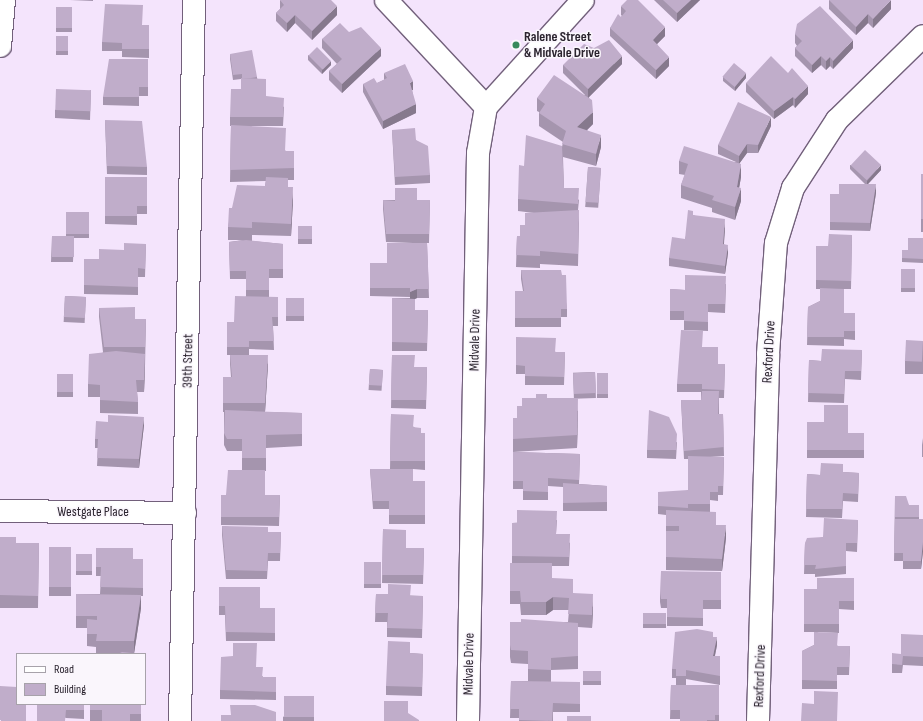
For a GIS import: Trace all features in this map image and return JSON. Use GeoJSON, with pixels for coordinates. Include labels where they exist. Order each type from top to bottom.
{"type":"FeatureCollection","features":[{"type":"Feature","properties":{"kind":"street"},"geometry":{"type":"LineString","coordinates":[[0,46],[4,0]]}},
{"type":"Feature","properties":{"kind":"street","name":"39th Street"},"geometry":{"type":"LineString","coordinates":[[180,721],[194,0]]}},
{"type":"Feature","properties":{"kind":"street"},"geometry":{"type":"LineString","coordinates":[[386,0],[486,107],[584,0]]}},
{"type":"Feature","properties":{"kind":"street","name":"Rexford Drive"},"geometry":{"type":"LineString","coordinates":[[758,721],[768,354],[776,243],[793,188],[837,120],[923,36]]}},
{"type":"Feature","properties":{"kind":"street","name":"Midvale Drive"},"geometry":{"type":"LineString","coordinates":[[468,721],[478,153],[486,107]]}},
{"type":"Feature","properties":{"kind":"street","name":"Westgate Place"},"geometry":{"type":"LineString","coordinates":[[0,511],[185,513]]}},
{"type":"Feature","properties":{"kind":"building"},"geometry":{"type":"Polygon","coordinates":[[[280,0],[331,0],[337,6],[312,31],[295,15],[287,23],[276,13],[284,5],[280,0]]]}},
{"type":"Feature","properties":{"kind":"building"},"geometry":{"type":"Polygon","coordinates":[[[627,0],[638,0],[665,27],[653,40],[669,57],[656,70],[610,28],[618,14],[621,17],[626,11],[621,6],[627,0]]]}},
{"type":"Feature","properties":{"kind":"building"},"geometry":{"type":"Polygon","coordinates":[[[663,0],[691,0],[677,13],[663,0]]]}},
{"type":"Feature","properties":{"kind":"building"},"geometry":{"type":"Polygon","coordinates":[[[829,0],[891,0],[873,19],[868,14],[856,27],[829,0]]]}},
{"type":"Feature","properties":{"kind":"building"},"geometry":{"type":"Polygon","coordinates":[[[105,4],[143,5],[142,25],[149,25],[149,49],[122,49],[122,43],[102,42],[105,4]]]}},
{"type":"Feature","properties":{"kind":"building"},"geometry":{"type":"Polygon","coordinates":[[[820,6],[853,40],[833,61],[830,57],[826,61],[821,56],[812,65],[795,48],[802,41],[795,34],[797,24],[820,6]]]}},
{"type":"Feature","properties":{"kind":"building"},"geometry":{"type":"Polygon","coordinates":[[[56,7],[72,7],[72,28],[56,28],[56,7]]]}},
{"type":"Feature","properties":{"kind":"building"},"geometry":{"type":"Polygon","coordinates":[[[340,23],[349,32],[361,27],[381,48],[342,84],[329,71],[342,59],[322,39],[340,23]]]}},
{"type":"Feature","properties":{"kind":"building"},"geometry":{"type":"Polygon","coordinates":[[[56,36],[68,36],[68,51],[56,51],[56,36]]]}},
{"type":"Feature","properties":{"kind":"building"},"geometry":{"type":"Polygon","coordinates":[[[609,40],[622,56],[588,89],[563,65],[584,44],[594,48],[609,40]]]}},
{"type":"Feature","properties":{"kind":"building"},"geometry":{"type":"Polygon","coordinates":[[[317,47],[331,61],[323,70],[309,55],[317,47]]]}},
{"type":"Feature","properties":{"kind":"building"},"geometry":{"type":"Polygon","coordinates":[[[252,50],[257,77],[242,78],[242,74],[233,75],[230,54],[252,50]]]}},
{"type":"Feature","properties":{"kind":"building"},"geometry":{"type":"Polygon","coordinates":[[[771,56],[788,73],[792,68],[808,86],[795,99],[793,97],[774,111],[746,83],[771,56]]]}},
{"type":"Feature","properties":{"kind":"building"},"geometry":{"type":"Polygon","coordinates":[[[109,59],[148,59],[148,87],[139,87],[139,97],[103,97],[109,59]]]}},
{"type":"Feature","properties":{"kind":"building"},"geometry":{"type":"Polygon","coordinates":[[[734,63],[746,73],[735,87],[722,77],[734,63]]]}},
{"type":"Feature","properties":{"kind":"building"},"geometry":{"type":"Polygon","coordinates":[[[405,64],[413,81],[410,83],[416,104],[383,121],[363,84],[374,78],[377,83],[387,78],[384,73],[405,64]]]}},
{"type":"Feature","properties":{"kind":"building"},"geometry":{"type":"Polygon","coordinates":[[[554,75],[592,100],[593,112],[577,127],[601,135],[596,154],[562,144],[566,131],[539,113],[545,104],[537,98],[554,75]]]}},
{"type":"Feature","properties":{"kind":"building"},"geometry":{"type":"Polygon","coordinates":[[[241,78],[266,79],[266,96],[284,98],[283,117],[230,117],[231,89],[241,89],[241,78]]]}},
{"type":"Feature","properties":{"kind":"building"},"geometry":{"type":"Polygon","coordinates":[[[56,89],[91,90],[90,111],[55,110],[56,89]]]}},
{"type":"Feature","properties":{"kind":"building"},"geometry":{"type":"Polygon","coordinates":[[[738,102],[771,117],[758,145],[747,144],[739,156],[718,145],[738,102]]]}},
{"type":"Feature","properties":{"kind":"building"},"geometry":{"type":"Polygon","coordinates":[[[105,120],[142,121],[147,167],[107,166],[105,120]]]}},
{"type":"Feature","properties":{"kind":"building"},"geometry":{"type":"Polygon","coordinates":[[[231,125],[286,128],[285,151],[294,151],[294,168],[230,170],[231,125]]]}},
{"type":"Feature","properties":{"kind":"building"},"geometry":{"type":"Polygon","coordinates":[[[415,128],[416,140],[428,146],[430,175],[395,177],[392,130],[415,128]]]}},
{"type":"Feature","properties":{"kind":"building"},"geometry":{"type":"Polygon","coordinates":[[[526,135],[562,146],[564,188],[579,188],[578,204],[518,199],[519,165],[524,166],[526,135]]]}},
{"type":"Feature","properties":{"kind":"building"},"geometry":{"type":"Polygon","coordinates":[[[684,146],[741,164],[737,187],[741,188],[735,207],[712,200],[714,196],[681,185],[688,164],[679,161],[684,146]]]}},
{"type":"Feature","properties":{"kind":"building"},"geometry":{"type":"Polygon","coordinates":[[[865,150],[881,165],[867,180],[851,165],[865,150]]]}},
{"type":"Feature","properties":{"kind":"building"},"geometry":{"type":"Polygon","coordinates":[[[588,167],[601,168],[599,203],[586,202],[588,167]]]}},
{"type":"Feature","properties":{"kind":"building"},"geometry":{"type":"Polygon","coordinates":[[[921,174],[923,174],[923,219],[921,219],[921,174]]]}},
{"type":"Feature","properties":{"kind":"building"},"geometry":{"type":"Polygon","coordinates":[[[105,177],[147,177],[147,206],[137,206],[137,216],[105,216],[105,177]]]}},
{"type":"Feature","properties":{"kind":"building"},"geometry":{"type":"Polygon","coordinates":[[[266,177],[288,178],[288,187],[293,187],[291,224],[252,222],[252,228],[228,227],[229,208],[232,208],[237,185],[265,186],[266,177]]]}},
{"type":"Feature","properties":{"kind":"building"},"geometry":{"type":"Polygon","coordinates":[[[839,184],[876,184],[870,223],[830,222],[830,194],[839,194],[839,184]]]}},
{"type":"Feature","properties":{"kind":"building"},"geometry":{"type":"Polygon","coordinates":[[[395,188],[417,188],[417,200],[430,200],[429,234],[386,234],[383,200],[395,201],[395,188]]]}},
{"type":"Feature","properties":{"kind":"building"},"geometry":{"type":"Polygon","coordinates":[[[579,210],[578,254],[540,251],[540,256],[516,255],[517,236],[520,236],[520,225],[525,225],[525,213],[579,210]]]}},
{"type":"Feature","properties":{"kind":"building"},"geometry":{"type":"Polygon","coordinates":[[[688,210],[693,211],[693,215],[725,219],[723,244],[728,245],[725,266],[669,258],[672,237],[685,239],[688,210]]]}},
{"type":"Feature","properties":{"kind":"building"},"geometry":{"type":"Polygon","coordinates":[[[66,212],[89,212],[89,234],[66,234],[66,212]]]}},
{"type":"Feature","properties":{"kind":"building"},"geometry":{"type":"Polygon","coordinates":[[[298,226],[312,226],[312,239],[298,239],[298,226]]]}},
{"type":"Feature","properties":{"kind":"building"},"geometry":{"type":"Polygon","coordinates":[[[829,234],[852,235],[851,281],[816,280],[816,246],[828,246],[829,234]]]}},
{"type":"Feature","properties":{"kind":"building"},"geometry":{"type":"Polygon","coordinates":[[[52,236],[74,236],[74,257],[52,257],[52,236]]]}},
{"type":"Feature","properties":{"kind":"building"},"geometry":{"type":"Polygon","coordinates":[[[908,238],[923,238],[923,259],[902,258],[902,250],[908,250],[908,238]]]}},
{"type":"Feature","properties":{"kind":"building"},"geometry":{"type":"Polygon","coordinates":[[[246,240],[283,244],[283,269],[269,269],[269,290],[246,290],[246,271],[230,271],[229,242],[246,240]]]}},
{"type":"Feature","properties":{"kind":"building"},"geometry":{"type":"Polygon","coordinates":[[[124,243],[146,244],[145,269],[138,268],[138,287],[84,285],[84,259],[99,259],[99,249],[124,250],[124,243]]]}},
{"type":"Feature","properties":{"kind":"building"},"geometry":{"type":"Polygon","coordinates":[[[387,243],[427,243],[429,289],[417,289],[410,292],[410,288],[370,288],[370,263],[387,263],[387,243]]]}},
{"type":"Feature","properties":{"kind":"building"},"geometry":{"type":"Polygon","coordinates":[[[901,269],[915,269],[915,288],[901,288],[901,269]]]}},
{"type":"Feature","properties":{"kind":"building"},"geometry":{"type":"Polygon","coordinates":[[[521,270],[561,270],[562,275],[566,275],[567,309],[561,309],[561,318],[515,318],[515,291],[524,291],[521,270]]]}},
{"type":"Feature","properties":{"kind":"building"},"geometry":{"type":"Polygon","coordinates":[[[685,275],[726,276],[725,304],[708,304],[708,322],[684,321],[684,311],[670,311],[670,289],[685,290],[685,275]]]}},
{"type":"Feature","properties":{"kind":"building"},"geometry":{"type":"Polygon","coordinates":[[[820,288],[844,289],[844,313],[855,313],[855,331],[844,331],[844,337],[807,337],[808,307],[820,301],[820,288]]]}},
{"type":"Feature","properties":{"kind":"building"},"geometry":{"type":"Polygon","coordinates":[[[65,296],[86,297],[85,318],[64,317],[65,296]]]}},
{"type":"Feature","properties":{"kind":"building"},"geometry":{"type":"Polygon","coordinates":[[[235,296],[278,297],[278,317],[272,317],[274,341],[249,341],[249,347],[227,347],[227,322],[234,322],[235,296]]]}},
{"type":"Feature","properties":{"kind":"building"},"geometry":{"type":"Polygon","coordinates":[[[286,298],[304,298],[304,316],[286,316],[286,298]]]}},
{"type":"Feature","properties":{"kind":"building"},"geometry":{"type":"Polygon","coordinates":[[[392,298],[415,299],[415,310],[428,310],[427,343],[392,342],[392,298]]]}},
{"type":"Feature","properties":{"kind":"building"},"geometry":{"type":"Polygon","coordinates":[[[135,307],[135,319],[146,319],[145,347],[104,347],[99,308],[135,307]]]}},
{"type":"Feature","properties":{"kind":"building"},"geometry":{"type":"Polygon","coordinates":[[[681,330],[703,331],[702,347],[718,347],[718,364],[725,364],[724,390],[702,389],[702,384],[677,384],[681,330]]]}},
{"type":"Feature","properties":{"kind":"building"},"geometry":{"type":"Polygon","coordinates":[[[516,337],[556,338],[555,352],[565,352],[564,377],[525,376],[525,366],[516,365],[516,337]]]}},
{"type":"Feature","properties":{"kind":"building"},"geometry":{"type":"Polygon","coordinates":[[[906,340],[923,341],[922,362],[905,361],[906,340]]]}},
{"type":"Feature","properties":{"kind":"building"},"geometry":{"type":"Polygon","coordinates":[[[822,349],[862,350],[861,371],[845,371],[844,394],[808,393],[809,360],[821,361],[822,349]]]}},
{"type":"Feature","properties":{"kind":"building"},"geometry":{"type":"Polygon","coordinates":[[[116,351],[145,354],[144,380],[136,380],[138,402],[100,400],[100,385],[88,384],[89,354],[116,351]]]}},
{"type":"Feature","properties":{"kind":"building"},"geometry":{"type":"Polygon","coordinates":[[[230,355],[268,355],[265,403],[223,403],[223,377],[232,377],[230,355]]]}},
{"type":"Feature","properties":{"kind":"building"},"geometry":{"type":"Polygon","coordinates":[[[392,355],[415,355],[414,367],[427,367],[426,400],[391,400],[392,355]]]}},
{"type":"Feature","properties":{"kind":"building"},"geometry":{"type":"Polygon","coordinates":[[[370,369],[383,370],[382,386],[369,385],[370,369]]]}},
{"type":"Feature","properties":{"kind":"building"},"geometry":{"type":"Polygon","coordinates":[[[595,372],[596,393],[574,394],[573,373],[595,372]]]}},
{"type":"Feature","properties":{"kind":"building"},"geometry":{"type":"Polygon","coordinates":[[[597,373],[608,373],[608,394],[597,394],[597,373]]]}},
{"type":"Feature","properties":{"kind":"building"},"geometry":{"type":"Polygon","coordinates":[[[57,374],[73,374],[73,392],[57,392],[57,374]]]}},
{"type":"Feature","properties":{"kind":"building"},"geometry":{"type":"Polygon","coordinates":[[[702,391],[719,391],[718,414],[723,414],[724,447],[684,451],[681,400],[701,400],[702,391]]]}},
{"type":"Feature","properties":{"kind":"building"},"geometry":{"type":"Polygon","coordinates":[[[536,394],[547,394],[547,398],[578,398],[577,435],[513,439],[513,418],[517,418],[517,406],[522,406],[522,398],[536,398],[536,394]]]}},
{"type":"Feature","properties":{"kind":"building"},"geometry":{"type":"Polygon","coordinates":[[[824,405],[848,405],[848,433],[864,433],[864,450],[807,450],[807,422],[824,422],[824,405]]]}},
{"type":"Feature","properties":{"kind":"building"},"geometry":{"type":"Polygon","coordinates":[[[225,410],[302,413],[302,434],[266,435],[266,458],[242,458],[242,439],[227,439],[224,433],[225,410]]]}},
{"type":"Feature","properties":{"kind":"building"},"geometry":{"type":"Polygon","coordinates":[[[649,410],[669,417],[677,434],[676,450],[647,450],[649,410]]]}},
{"type":"Feature","properties":{"kind":"building"},"geometry":{"type":"Polygon","coordinates":[[[391,414],[414,415],[413,427],[421,428],[421,433],[425,433],[425,461],[390,461],[391,414]]]}},
{"type":"Feature","properties":{"kind":"building"},"geometry":{"type":"Polygon","coordinates":[[[108,415],[144,417],[139,459],[97,458],[98,439],[95,439],[96,421],[108,422],[108,415]]]}},
{"type":"Feature","properties":{"kind":"building"},"geometry":{"type":"Polygon","coordinates":[[[513,452],[580,454],[579,480],[548,478],[548,492],[523,491],[523,481],[513,481],[513,452]]]}},
{"type":"Feature","properties":{"kind":"building"},"geometry":{"type":"Polygon","coordinates":[[[688,456],[724,457],[723,486],[718,486],[718,492],[710,492],[710,504],[688,504],[688,508],[658,506],[658,492],[688,490],[688,456]]]}},
{"type":"Feature","properties":{"kind":"building"},"geometry":{"type":"Polygon","coordinates":[[[821,463],[843,464],[843,472],[859,473],[858,494],[843,493],[842,509],[806,509],[807,474],[820,475],[821,463]]]}},
{"type":"Feature","properties":{"kind":"building"},"geometry":{"type":"Polygon","coordinates":[[[370,469],[413,469],[413,481],[425,481],[425,515],[389,515],[389,501],[373,501],[370,469]]]}},
{"type":"Feature","properties":{"kind":"building"},"geometry":{"type":"Polygon","coordinates":[[[228,470],[265,470],[265,495],[280,495],[279,517],[221,517],[221,495],[226,495],[228,470]]]}},
{"type":"Feature","properties":{"kind":"building"},"geometry":{"type":"Polygon","coordinates":[[[563,483],[607,486],[607,502],[563,503],[563,483]]]}},
{"type":"Feature","properties":{"kind":"building"},"geometry":{"type":"Polygon","coordinates":[[[895,496],[906,496],[909,505],[919,505],[919,517],[895,517],[895,496]]]}},
{"type":"Feature","properties":{"kind":"building"},"geometry":{"type":"Polygon","coordinates":[[[517,510],[557,511],[556,534],[570,534],[569,557],[512,556],[512,523],[517,523],[517,510]]]}},
{"type":"Feature","properties":{"kind":"building"},"geometry":{"type":"Polygon","coordinates":[[[666,510],[716,512],[716,525],[726,525],[722,559],[666,557],[666,531],[679,531],[679,526],[666,526],[666,510]]]}},
{"type":"Feature","properties":{"kind":"building"},"geometry":{"type":"Polygon","coordinates":[[[824,518],[858,520],[857,543],[846,543],[846,566],[815,569],[816,565],[804,565],[805,543],[807,538],[823,537],[824,518]]]}},
{"type":"Feature","properties":{"kind":"building"},"geometry":{"type":"Polygon","coordinates":[[[895,519],[923,519],[921,561],[903,561],[903,553],[894,553],[895,519]]]}},
{"type":"Feature","properties":{"kind":"building"},"geometry":{"type":"Polygon","coordinates":[[[222,526],[268,527],[268,532],[281,532],[280,553],[268,553],[267,571],[226,570],[222,526]]]}},
{"type":"Feature","properties":{"kind":"building"},"geometry":{"type":"Polygon","coordinates":[[[383,529],[406,530],[406,548],[424,548],[423,575],[382,575],[383,529]]]}},
{"type":"Feature","properties":{"kind":"building"},"geometry":{"type":"Polygon","coordinates":[[[0,537],[16,537],[16,543],[39,543],[38,596],[0,595],[0,537]]]}},
{"type":"Feature","properties":{"kind":"building"},"geometry":{"type":"Polygon","coordinates":[[[49,547],[71,547],[71,587],[49,587],[49,547]]]}},
{"type":"Feature","properties":{"kind":"building"},"geometry":{"type":"Polygon","coordinates":[[[96,548],[133,548],[133,559],[143,559],[143,588],[100,587],[101,567],[96,567],[96,548]]]}},
{"type":"Feature","properties":{"kind":"building"},"geometry":{"type":"Polygon","coordinates":[[[76,554],[92,554],[92,571],[76,571],[76,554]]]}},
{"type":"Feature","properties":{"kind":"building"},"geometry":{"type":"Polygon","coordinates":[[[364,562],[381,562],[381,584],[364,584],[364,562]]]}},
{"type":"Feature","properties":{"kind":"building"},"geometry":{"type":"Polygon","coordinates":[[[510,563],[552,563],[552,578],[573,579],[573,593],[593,594],[592,615],[568,614],[569,598],[553,597],[546,602],[521,602],[520,591],[510,591],[510,563]]]}},
{"type":"Feature","properties":{"kind":"building"},"geometry":{"type":"Polygon","coordinates":[[[661,571],[721,572],[721,600],[703,600],[703,618],[667,617],[667,599],[661,599],[660,593],[661,571]]]}},
{"type":"Feature","properties":{"kind":"building"},"geometry":{"type":"Polygon","coordinates":[[[817,578],[854,578],[854,601],[839,601],[839,624],[804,624],[804,589],[817,589],[817,578]]]}},
{"type":"Feature","properties":{"kind":"building"},"geometry":{"type":"Polygon","coordinates":[[[388,584],[411,585],[410,596],[423,596],[422,629],[387,628],[388,613],[375,613],[376,594],[388,594],[388,584]]]}},
{"type":"Feature","properties":{"kind":"building"},"geometry":{"type":"Polygon","coordinates":[[[219,587],[260,587],[260,608],[275,608],[275,633],[226,632],[225,606],[219,606],[219,587]]]}},
{"type":"Feature","properties":{"kind":"building"},"geometry":{"type":"Polygon","coordinates":[[[76,594],[141,595],[134,641],[96,641],[97,634],[87,634],[87,619],[97,620],[97,616],[76,616],[76,594]]]}},
{"type":"Feature","properties":{"kind":"building"},"geometry":{"type":"Polygon","coordinates":[[[643,613],[666,613],[666,624],[643,624],[643,613]]]}},
{"type":"Feature","properties":{"kind":"building"},"geometry":{"type":"Polygon","coordinates":[[[521,619],[578,623],[578,656],[551,658],[551,670],[528,669],[528,651],[511,650],[510,645],[510,622],[521,622],[521,619]]]}},
{"type":"Feature","properties":{"kind":"building"},"geometry":{"type":"Polygon","coordinates":[[[697,629],[713,632],[713,637],[717,637],[713,656],[720,656],[720,676],[686,670],[686,676],[676,676],[676,669],[672,669],[675,632],[697,629]]]}},
{"type":"Feature","properties":{"kind":"building"},"geometry":{"type":"Polygon","coordinates":[[[814,632],[838,633],[837,646],[850,646],[849,667],[837,667],[837,681],[802,680],[802,651],[814,645],[814,632]]]}},
{"type":"Feature","properties":{"kind":"building"},"geometry":{"type":"Polygon","coordinates":[[[901,634],[923,635],[923,657],[903,656],[902,665],[892,664],[892,653],[901,654],[901,634]]]}},
{"type":"Feature","properties":{"kind":"building"},"geometry":{"type":"Polygon","coordinates":[[[388,641],[410,642],[410,653],[423,654],[422,687],[386,686],[388,641]]]}},
{"type":"Feature","properties":{"kind":"building"},"geometry":{"type":"Polygon","coordinates":[[[233,643],[257,643],[256,667],[263,667],[262,677],[276,677],[276,692],[220,690],[221,657],[233,656],[233,643]]]}},
{"type":"Feature","properties":{"kind":"building"},"geometry":{"type":"Polygon","coordinates":[[[583,671],[601,671],[601,681],[583,681],[583,671]]]}},
{"type":"Feature","properties":{"kind":"building"},"geometry":{"type":"Polygon","coordinates":[[[511,681],[580,682],[580,704],[553,703],[552,721],[519,720],[519,709],[510,709],[511,681]]]}},
{"type":"Feature","properties":{"kind":"building"},"geometry":{"type":"Polygon","coordinates":[[[671,685],[719,685],[719,715],[715,715],[715,720],[680,721],[680,710],[670,710],[671,685]]]}},
{"type":"Feature","properties":{"kind":"building"},"geometry":{"type":"Polygon","coordinates":[[[0,686],[16,687],[16,705],[26,705],[26,721],[0,720],[0,686]]]}},
{"type":"Feature","properties":{"kind":"building"},"geometry":{"type":"Polygon","coordinates":[[[814,691],[838,692],[837,721],[801,721],[802,703],[814,704],[814,691]]]}},
{"type":"Feature","properties":{"kind":"building"},"geometry":{"type":"Polygon","coordinates":[[[284,696],[314,696],[314,717],[284,717],[284,696]]]}},
{"type":"Feature","properties":{"kind":"building"},"geometry":{"type":"Polygon","coordinates":[[[384,701],[408,701],[408,713],[419,721],[384,721],[384,701]]]}},
{"type":"Feature","properties":{"kind":"building"},"geometry":{"type":"Polygon","coordinates":[[[37,705],[84,705],[84,710],[66,710],[65,721],[37,721],[37,705]]]}},
{"type":"Feature","properties":{"kind":"building"},"geometry":{"type":"Polygon","coordinates":[[[90,705],[141,705],[141,714],[130,714],[130,721],[102,721],[102,710],[90,710],[90,705]]]}},
{"type":"Feature","properties":{"kind":"building"},"geometry":{"type":"Polygon","coordinates":[[[230,705],[255,705],[276,712],[276,721],[221,721],[221,715],[231,715],[230,705]]]}},
{"type":"Feature","properties":{"kind":"building"},"geometry":{"type":"Polygon","coordinates":[[[567,716],[591,716],[591,721],[567,721],[567,716]]]}},
{"type":"Feature","properties":{"kind":"place","name":"Ralene Street & Midvale Drive"},"geometry":{"type":"Point","coordinates":[516,45]}}]}
